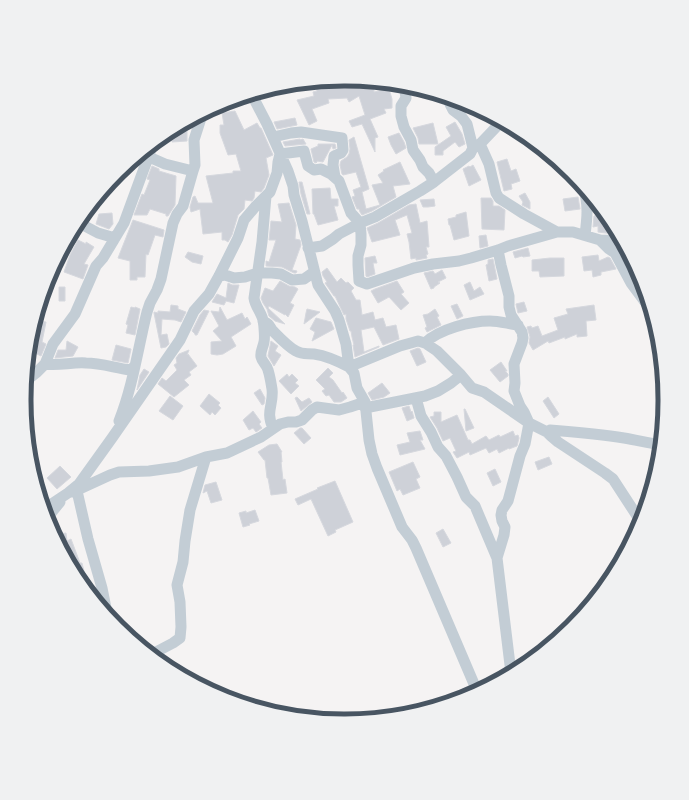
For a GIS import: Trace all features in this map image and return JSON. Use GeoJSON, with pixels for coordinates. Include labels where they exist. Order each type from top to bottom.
{"type":"FeatureCollection","features":[{"type":"Feature","properties":{"kind":"street"},"geometry":{"type":"LineString","coordinates":[[405,93],[406,98],[401,106],[401,116],[404,128],[411,140],[413,150],[434,182]]}},
{"type":"Feature","properties":{"kind":"street"},"geometry":{"type":"LineString","coordinates":[[255,100],[268,124],[288,171],[318,285],[340,320],[346,344],[349,367]]}},
{"type":"Feature","properties":{"kind":"street"},"geometry":{"type":"LineString","coordinates":[[451,105],[453,110],[461,116],[467,124],[477,146],[489,164],[496,193],[499,198],[557,232]]}},
{"type":"Feature","properties":{"kind":"street"},"geometry":{"type":"LineString","coordinates":[[112,438],[125,406],[131,385],[150,303],[157,290],[162,273],[173,223],[183,206],[195,165],[194,140],[200,123]]}},
{"type":"Feature","properties":{"kind":"street"},"geometry":{"type":"LineString","coordinates":[[308,248],[322,246],[338,234],[375,217],[434,182],[470,154],[496,126]]}},
{"type":"Feature","properties":{"kind":"street"},"geometry":{"type":"LineString","coordinates":[[273,137],[301,132],[342,138],[343,150],[334,156],[333,165],[335,178]]}},
{"type":"Feature","properties":{"kind":"street"},"geometry":{"type":"LineString","coordinates":[[280,154],[304,151],[308,166],[314,170],[321,169],[331,174],[339,181],[351,213],[360,223],[361,245],[358,256],[359,281],[367,284],[414,268],[459,261],[557,232],[573,232],[600,240],[615,241]]}},
{"type":"Feature","properties":{"kind":"street"},"geometry":{"type":"LineString","coordinates":[[32,376],[45,364],[53,344],[75,314],[96,266],[103,258],[124,223],[150,154]]}},
{"type":"Feature","properties":{"kind":"street"},"geometry":{"type":"LineString","coordinates":[[52,513],[79,484],[180,340],[194,311],[209,294],[219,276],[238,238],[244,220],[270,192],[275,182],[280,154]]}},
{"type":"Feature","properties":{"kind":"street"},"geometry":{"type":"LineString","coordinates":[[149,158],[165,164],[193,171]]}},
{"type":"Feature","properties":{"kind":"street"},"geometry":{"type":"LineString","coordinates":[[266,196],[254,303],[261,313],[263,321],[264,342],[260,352],[261,359],[268,369],[272,389],[272,398],[269,410],[270,421],[274,428]]}},
{"type":"Feature","properties":{"kind":"street"},"geometry":{"type":"LineString","coordinates":[[585,235],[586,201]]}},
{"type":"Feature","properties":{"kind":"street"},"geometry":{"type":"LineString","coordinates":[[84,225],[98,233],[115,238]]}},
{"type":"Feature","properties":{"kind":"street"},"geometry":{"type":"LineString","coordinates":[[600,240],[615,253],[631,284],[640,296]]}},
{"type":"Feature","properties":{"kind":"street"},"geometry":{"type":"LineString","coordinates":[[498,250],[508,296],[508,307],[511,315],[522,332],[523,338],[514,364],[514,391],[529,423],[525,444],[520,456],[508,501],[502,510],[501,515],[505,527],[498,558]]}},
{"type":"Feature","properties":{"kind":"street"},"geometry":{"type":"LineString","coordinates":[[219,276],[225,274],[234,278],[245,277],[258,273],[272,273],[281,274],[292,280],[304,279],[314,272]]}},
{"type":"Feature","properties":{"kind":"street"},"geometry":{"type":"LineString","coordinates":[[263,321],[269,324],[272,330],[287,346],[302,354],[312,354],[337,360],[349,367],[354,373],[357,388],[365,405],[368,440],[376,468],[402,527],[416,548],[474,685]]}},
{"type":"Feature","properties":{"kind":"street"},"geometry":{"type":"LineString","coordinates":[[425,343],[431,337],[468,324],[492,321],[518,325]]}},
{"type":"Feature","properties":{"kind":"street"},"geometry":{"type":"LineString","coordinates":[[349,367],[400,346],[418,341],[425,343],[437,351],[472,388],[484,392],[529,423],[547,432],[558,442],[605,473],[613,480],[636,515]]}},
{"type":"Feature","properties":{"kind":"street"},"geometry":{"type":"LineString","coordinates":[[45,364],[100,364],[130,370],[135,366]]}},
{"type":"Feature","properties":{"kind":"street"},"geometry":{"type":"LineString","coordinates":[[50,506],[72,492],[119,472],[149,471],[178,467],[206,457],[227,454],[261,437],[280,424],[302,420],[317,407],[339,410],[425,396],[438,391],[461,375]]}},
{"type":"Feature","properties":{"kind":"street"},"geometry":{"type":"LineString","coordinates":[[416,398],[421,416],[438,447],[446,456],[466,497],[475,506],[498,558],[510,666]]}},
{"type":"Feature","properties":{"kind":"street"},"geometry":{"type":"LineString","coordinates":[[547,432],[550,430],[589,433],[626,438],[655,444]]}},
{"type":"Feature","properties":{"kind":"street"},"geometry":{"type":"LineString","coordinates":[[157,651],[180,638],[180,602],[177,585],[183,562],[190,510],[206,457]]}},
{"type":"Feature","properties":{"kind":"street"},"geometry":{"type":"LineString","coordinates":[[72,492],[88,539],[105,602]]}},
{"type":"Feature","properties":{"kind":"building"},"geometry":{"type":"Polygon","coordinates":[[[344,86],[374,88],[374,92],[389,90],[392,99],[392,108],[384,109],[386,113],[370,119],[378,137],[375,138],[375,152],[362,124],[352,127],[349,121],[365,115],[359,96],[349,102],[347,98],[328,99],[329,103],[312,109],[317,121],[309,125],[297,100],[314,96],[313,92],[317,91],[316,88],[344,86]]]}},
{"type":"Feature","properties":{"kind":"building"},"geometry":{"type":"Polygon","coordinates":[[[235,111],[244,130],[257,123],[261,128],[273,155],[266,158],[269,175],[264,188],[261,192],[255,191],[252,201],[245,200],[244,209],[238,215],[232,235],[228,242],[222,240],[222,232],[203,234],[200,209],[191,212],[190,207],[193,197],[195,196],[198,203],[213,203],[206,176],[241,171],[236,154],[228,155],[220,133],[220,125],[224,125],[222,113],[235,111]]]}},
{"type":"Feature","properties":{"kind":"building"},"geometry":{"type":"Polygon","coordinates":[[[295,118],[297,125],[277,129],[274,122],[295,118]]]}},
{"type":"Feature","properties":{"kind":"building"},"geometry":{"type":"Polygon","coordinates":[[[455,122],[462,134],[465,144],[459,147],[455,142],[443,151],[443,155],[435,155],[435,147],[451,136],[446,127],[455,122]]]}},
{"type":"Feature","properties":{"kind":"building"},"geometry":{"type":"Polygon","coordinates":[[[433,123],[438,144],[419,144],[413,128],[433,123]]]}},
{"type":"Feature","properties":{"kind":"building"},"geometry":{"type":"Polygon","coordinates":[[[187,130],[187,141],[172,142],[172,138],[187,130]]]}},
{"type":"Feature","properties":{"kind":"building"},"geometry":{"type":"Polygon","coordinates":[[[399,133],[406,148],[396,154],[388,137],[399,133]]]}},
{"type":"Feature","properties":{"kind":"building"},"geometry":{"type":"Polygon","coordinates":[[[354,137],[369,189],[362,192],[366,209],[380,205],[372,185],[383,183],[378,175],[384,171],[383,170],[400,162],[410,184],[393,186],[396,197],[362,215],[359,209],[357,209],[352,197],[355,196],[353,190],[361,187],[356,172],[343,175],[340,165],[341,161],[349,154],[349,140],[354,137]]]}},
{"type":"Feature","properties":{"kind":"building"},"geometry":{"type":"Polygon","coordinates":[[[303,139],[306,144],[285,146],[283,142],[303,139]]]}},
{"type":"Feature","properties":{"kind":"building"},"geometry":{"type":"Polygon","coordinates":[[[318,144],[335,144],[336,148],[333,149],[332,145],[323,162],[317,161],[316,163],[314,162],[311,149],[318,146],[318,144]]]}},
{"type":"Feature","properties":{"kind":"building"},"geometry":{"type":"Polygon","coordinates":[[[507,159],[511,171],[516,169],[520,181],[511,184],[512,189],[504,191],[497,162],[507,159]]]}},
{"type":"Feature","properties":{"kind":"building"},"geometry":{"type":"Polygon","coordinates":[[[473,165],[481,180],[469,186],[463,169],[473,165]]]}},
{"type":"Feature","properties":{"kind":"building"},"geometry":{"type":"Polygon","coordinates":[[[152,166],[159,169],[159,171],[176,176],[175,205],[168,216],[150,209],[147,215],[134,215],[142,194],[144,195],[150,180],[147,179],[152,166]]]}},
{"type":"Feature","properties":{"kind":"building"},"geometry":{"type":"Polygon","coordinates":[[[299,182],[302,182],[310,214],[307,214],[299,182]]]}},
{"type":"Feature","properties":{"kind":"building"},"geometry":{"type":"Polygon","coordinates":[[[330,188],[331,199],[338,199],[338,206],[334,206],[338,220],[318,225],[313,214],[312,189],[330,188]]]}},
{"type":"Feature","properties":{"kind":"building"},"geometry":{"type":"Polygon","coordinates":[[[525,193],[530,202],[530,209],[522,205],[523,202],[519,196],[525,193]]]}},
{"type":"Feature","properties":{"kind":"building"},"geometry":{"type":"Polygon","coordinates":[[[578,197],[580,209],[565,211],[563,199],[578,197]]]}},
{"type":"Feature","properties":{"kind":"building"},"geometry":{"type":"Polygon","coordinates":[[[481,198],[491,198],[493,201],[493,206],[499,206],[505,210],[504,230],[482,229],[481,198]]]}},
{"type":"Feature","properties":{"kind":"building"},"geometry":{"type":"Polygon","coordinates":[[[434,199],[435,206],[428,207],[423,207],[420,200],[434,199]]]}},
{"type":"Feature","properties":{"kind":"building"},"geometry":{"type":"Polygon","coordinates":[[[289,203],[296,225],[295,239],[300,240],[301,245],[292,270],[297,271],[296,273],[282,267],[266,266],[266,261],[269,262],[276,240],[269,240],[271,221],[282,222],[278,204],[289,203]]]}},
{"type":"Feature","properties":{"kind":"building"},"geometry":{"type":"Polygon","coordinates":[[[416,204],[420,223],[427,221],[429,247],[426,247],[428,254],[426,255],[427,258],[416,260],[416,258],[411,259],[407,234],[412,233],[407,215],[395,220],[400,235],[372,242],[367,228],[409,205],[416,204]]]}},
{"type":"Feature","properties":{"kind":"building"},"geometry":{"type":"Polygon","coordinates":[[[466,212],[469,236],[454,240],[448,219],[466,212]]]}},
{"type":"Feature","properties":{"kind":"building"},"geometry":{"type":"Polygon","coordinates":[[[112,213],[113,224],[109,229],[96,224],[99,214],[112,213]]]}},
{"type":"Feature","properties":{"kind":"building"},"geometry":{"type":"Polygon","coordinates":[[[597,215],[610,233],[598,232],[598,226],[593,227],[594,216],[597,215]]]}},
{"type":"Feature","properties":{"kind":"building"},"geometry":{"type":"Polygon","coordinates":[[[133,220],[164,230],[163,237],[155,235],[148,255],[146,254],[145,277],[137,277],[137,280],[130,280],[130,261],[118,258],[133,220]]]}},
{"type":"Feature","properties":{"kind":"building"},"geometry":{"type":"Polygon","coordinates":[[[486,235],[488,246],[480,248],[479,236],[486,235]]]}},
{"type":"Feature","properties":{"kind":"building"},"geometry":{"type":"Polygon","coordinates":[[[78,240],[86,244],[86,242],[94,247],[84,264],[88,265],[83,279],[64,272],[70,255],[78,240]]]}},
{"type":"Feature","properties":{"kind":"building"},"geometry":{"type":"Polygon","coordinates":[[[528,248],[530,256],[515,258],[513,252],[528,248]]]}},
{"type":"Feature","properties":{"kind":"building"},"geometry":{"type":"Polygon","coordinates":[[[188,252],[203,256],[201,264],[192,262],[185,257],[188,252]]]}},
{"type":"Feature","properties":{"kind":"building"},"geometry":{"type":"Polygon","coordinates":[[[598,255],[599,261],[608,257],[610,258],[616,269],[601,272],[601,275],[593,277],[592,270],[584,271],[582,257],[598,255]]]}},
{"type":"Feature","properties":{"kind":"building"},"geometry":{"type":"Polygon","coordinates":[[[375,256],[377,263],[373,263],[375,274],[367,277],[365,258],[375,256]]]}},
{"type":"Feature","properties":{"kind":"building"},"geometry":{"type":"Polygon","coordinates":[[[564,258],[564,276],[540,277],[539,271],[532,271],[532,260],[564,258]]]}},
{"type":"Feature","properties":{"kind":"building"},"geometry":{"type":"Polygon","coordinates":[[[493,259],[497,279],[489,281],[486,265],[488,264],[488,260],[493,259]]]}},
{"type":"Feature","properties":{"kind":"building"},"geometry":{"type":"Polygon","coordinates":[[[327,268],[337,282],[341,278],[354,288],[351,291],[356,300],[360,300],[362,315],[373,312],[375,320],[383,318],[386,327],[396,325],[399,339],[383,345],[374,327],[361,330],[364,352],[379,347],[355,357],[354,345],[351,331],[346,319],[346,314],[344,315],[335,296],[325,283],[327,282],[322,272],[327,268]]]}},
{"type":"Feature","properties":{"kind":"building"},"geometry":{"type":"Polygon","coordinates":[[[442,270],[446,278],[438,282],[440,283],[431,289],[424,273],[433,271],[435,274],[442,270]]]}},
{"type":"Feature","properties":{"kind":"building"},"geometry":{"type":"Polygon","coordinates":[[[280,281],[298,289],[290,303],[294,305],[288,317],[269,306],[268,308],[285,324],[275,321],[269,316],[261,298],[265,288],[273,291],[280,281]]]}},
{"type":"Feature","properties":{"kind":"building"},"geometry":{"type":"Polygon","coordinates":[[[397,281],[404,292],[401,294],[409,303],[401,310],[389,297],[378,303],[371,291],[397,281]]]}},
{"type":"Feature","properties":{"kind":"building"},"geometry":{"type":"Polygon","coordinates":[[[470,282],[474,291],[480,287],[484,294],[470,300],[464,285],[470,282]]]}},
{"type":"Feature","properties":{"kind":"building"},"geometry":{"type":"Polygon","coordinates":[[[228,283],[232,285],[239,285],[234,303],[226,301],[224,305],[212,302],[217,294],[226,298],[228,283]]]}},
{"type":"Feature","properties":{"kind":"building"},"geometry":{"type":"Polygon","coordinates":[[[59,287],[65,287],[65,301],[59,301],[59,287]]]}},
{"type":"Feature","properties":{"kind":"building"},"geometry":{"type":"Polygon","coordinates":[[[524,302],[527,311],[518,313],[516,304],[524,302]]]}},
{"type":"Feature","properties":{"kind":"building"},"geometry":{"type":"Polygon","coordinates":[[[457,304],[463,316],[457,319],[451,306],[457,304]]]}},
{"type":"Feature","properties":{"kind":"building"},"geometry":{"type":"Polygon","coordinates":[[[171,305],[178,306],[178,309],[186,312],[181,322],[162,319],[161,335],[167,334],[169,344],[166,347],[161,348],[154,312],[170,312],[171,305]]]}},
{"type":"Feature","properties":{"kind":"building"},"geometry":{"type":"Polygon","coordinates":[[[594,305],[596,320],[586,321],[587,336],[577,337],[577,334],[549,343],[548,341],[533,350],[529,343],[530,337],[527,327],[531,326],[532,328],[538,326],[542,336],[558,330],[554,318],[568,314],[566,309],[594,305]]]}},
{"type":"Feature","properties":{"kind":"building"},"geometry":{"type":"Polygon","coordinates":[[[131,307],[140,309],[135,335],[126,333],[128,325],[126,324],[131,307]]]}},
{"type":"Feature","properties":{"kind":"building"},"geometry":{"type":"Polygon","coordinates":[[[220,307],[227,320],[242,313],[245,319],[247,317],[251,324],[231,337],[236,346],[223,354],[217,355],[211,354],[211,342],[222,341],[213,331],[219,326],[211,311],[219,312],[220,307]]]}},
{"type":"Feature","properties":{"kind":"building"},"geometry":{"type":"Polygon","coordinates":[[[307,309],[320,312],[304,324],[306,313],[307,309]]]}},
{"type":"Feature","properties":{"kind":"building"},"geometry":{"type":"Polygon","coordinates":[[[435,309],[439,316],[437,317],[441,325],[427,332],[423,315],[428,314],[435,309]]]}},
{"type":"Feature","properties":{"kind":"building"},"geometry":{"type":"Polygon","coordinates":[[[204,310],[209,311],[197,335],[195,335],[192,331],[204,310]]]}},
{"type":"Feature","properties":{"kind":"building"},"geometry":{"type":"Polygon","coordinates":[[[316,318],[331,322],[334,329],[312,341],[315,332],[310,329],[316,318]]]}},
{"type":"Feature","properties":{"kind":"building"},"geometry":{"type":"Polygon","coordinates":[[[41,322],[46,322],[42,342],[46,344],[41,356],[35,353],[35,355],[41,322]]]}},
{"type":"Feature","properties":{"kind":"building"},"geometry":{"type":"Polygon","coordinates":[[[67,341],[78,347],[73,356],[55,358],[58,350],[66,350],[67,341]]]}},
{"type":"Feature","properties":{"kind":"building"},"geometry":{"type":"Polygon","coordinates":[[[271,341],[278,346],[275,351],[281,355],[274,366],[268,356],[271,341]]]}},
{"type":"Feature","properties":{"kind":"building"},"geometry":{"type":"Polygon","coordinates":[[[116,345],[131,349],[128,363],[112,360],[116,345]]]}},
{"type":"Feature","properties":{"kind":"building"},"geometry":{"type":"Polygon","coordinates":[[[418,348],[420,349],[426,362],[417,366],[410,351],[418,348]]]}},
{"type":"Feature","properties":{"kind":"building"},"geometry":{"type":"Polygon","coordinates":[[[189,350],[187,355],[188,354],[197,366],[189,372],[191,375],[184,380],[189,385],[174,397],[158,384],[162,378],[166,381],[177,370],[174,365],[177,363],[176,358],[179,354],[189,350]]]}},
{"type":"Feature","properties":{"kind":"building"},"geometry":{"type":"Polygon","coordinates":[[[501,362],[507,371],[505,371],[508,376],[500,382],[490,370],[501,362]]]}},
{"type":"Feature","properties":{"kind":"building"},"geometry":{"type":"Polygon","coordinates":[[[328,368],[333,373],[329,377],[347,398],[341,402],[334,402],[329,395],[326,396],[322,391],[325,389],[316,380],[328,368]]]}},
{"type":"Feature","properties":{"kind":"building"},"geometry":{"type":"Polygon","coordinates":[[[144,369],[149,372],[137,390],[140,375],[144,369]]]}},
{"type":"Feature","properties":{"kind":"building"},"geometry":{"type":"Polygon","coordinates":[[[287,374],[289,377],[292,374],[298,380],[295,383],[299,386],[291,394],[279,381],[287,374]]]}},
{"type":"Feature","properties":{"kind":"building"},"geometry":{"type":"Polygon","coordinates":[[[382,383],[390,393],[384,397],[372,400],[368,393],[382,383]]]}},
{"type":"Feature","properties":{"kind":"building"},"geometry":{"type":"Polygon","coordinates":[[[260,389],[265,398],[264,404],[262,405],[254,393],[260,389]]]}},
{"type":"Feature","properties":{"kind":"building"},"geometry":{"type":"Polygon","coordinates":[[[209,394],[220,403],[218,405],[221,408],[215,415],[212,412],[210,415],[200,406],[209,394]]]}},
{"type":"Feature","properties":{"kind":"building"},"geometry":{"type":"Polygon","coordinates":[[[170,396],[183,406],[173,420],[159,411],[170,396]]]}},
{"type":"Feature","properties":{"kind":"building"},"geometry":{"type":"Polygon","coordinates":[[[297,397],[302,402],[309,398],[312,402],[301,411],[295,398],[297,397]]]}},
{"type":"Feature","properties":{"kind":"building"},"geometry":{"type":"Polygon","coordinates":[[[548,397],[559,414],[554,418],[543,401],[548,397]]]}},
{"type":"Feature","properties":{"kind":"building"},"geometry":{"type":"Polygon","coordinates":[[[409,406],[414,418],[407,421],[402,408],[409,406]]]}},
{"type":"Feature","properties":{"kind":"building"},"geometry":{"type":"Polygon","coordinates":[[[464,409],[474,428],[466,431],[464,409]]]}},
{"type":"Feature","properties":{"kind":"building"},"geometry":{"type":"Polygon","coordinates":[[[253,411],[261,422],[259,424],[262,428],[256,432],[253,428],[249,430],[243,420],[253,411]]]}},
{"type":"Feature","properties":{"kind":"building"},"geometry":{"type":"Polygon","coordinates":[[[434,412],[441,412],[441,422],[457,415],[468,440],[470,440],[472,444],[486,436],[489,440],[513,431],[515,436],[518,435],[519,438],[517,446],[499,453],[497,449],[489,453],[486,448],[470,455],[469,452],[457,458],[453,452],[456,451],[450,438],[443,441],[430,417],[434,416],[434,412]]]}},
{"type":"Feature","properties":{"kind":"building"},"geometry":{"type":"Polygon","coordinates":[[[302,428],[311,438],[304,444],[294,433],[302,428]]]}},
{"type":"Feature","properties":{"kind":"building"},"geometry":{"type":"Polygon","coordinates":[[[420,431],[423,440],[420,440],[425,449],[400,455],[397,445],[410,442],[407,433],[420,431]]]}},
{"type":"Feature","properties":{"kind":"building"},"geometry":{"type":"Polygon","coordinates":[[[277,444],[282,452],[281,462],[283,480],[285,479],[287,493],[271,495],[265,460],[258,452],[269,445],[277,444]]]}},
{"type":"Feature","properties":{"kind":"building"},"geometry":{"type":"Polygon","coordinates":[[[549,457],[552,464],[538,470],[535,462],[549,457]]]}},
{"type":"Feature","properties":{"kind":"building"},"geometry":{"type":"Polygon","coordinates":[[[413,462],[420,477],[416,479],[420,488],[403,495],[400,489],[397,491],[389,472],[413,462]]]}},
{"type":"Feature","properties":{"kind":"building"},"geometry":{"type":"Polygon","coordinates":[[[60,466],[71,477],[57,489],[47,478],[60,466]]]}},
{"type":"Feature","properties":{"kind":"building"},"geometry":{"type":"Polygon","coordinates":[[[495,469],[501,482],[493,486],[487,473],[495,469]]]}},
{"type":"Feature","properties":{"kind":"building"},"geometry":{"type":"Polygon","coordinates":[[[335,481],[353,522],[335,530],[336,532],[328,536],[311,499],[298,505],[295,499],[335,481]]]}},
{"type":"Feature","properties":{"kind":"building"},"geometry":{"type":"Polygon","coordinates":[[[216,482],[222,500],[211,503],[207,491],[203,493],[205,485],[216,482]]]}},
{"type":"Feature","properties":{"kind":"building"},"geometry":{"type":"Polygon","coordinates":[[[255,510],[259,521],[243,527],[239,513],[246,511],[246,513],[255,510]]]}},
{"type":"Feature","properties":{"kind":"building"},"geometry":{"type":"Polygon","coordinates":[[[443,529],[451,543],[443,547],[436,533],[443,529]]]}},
{"type":"Feature","properties":{"kind":"building"},"geometry":{"type":"Polygon","coordinates":[[[66,533],[67,541],[71,539],[80,563],[82,563],[85,576],[73,557],[61,534],[66,533]]]}}]}
